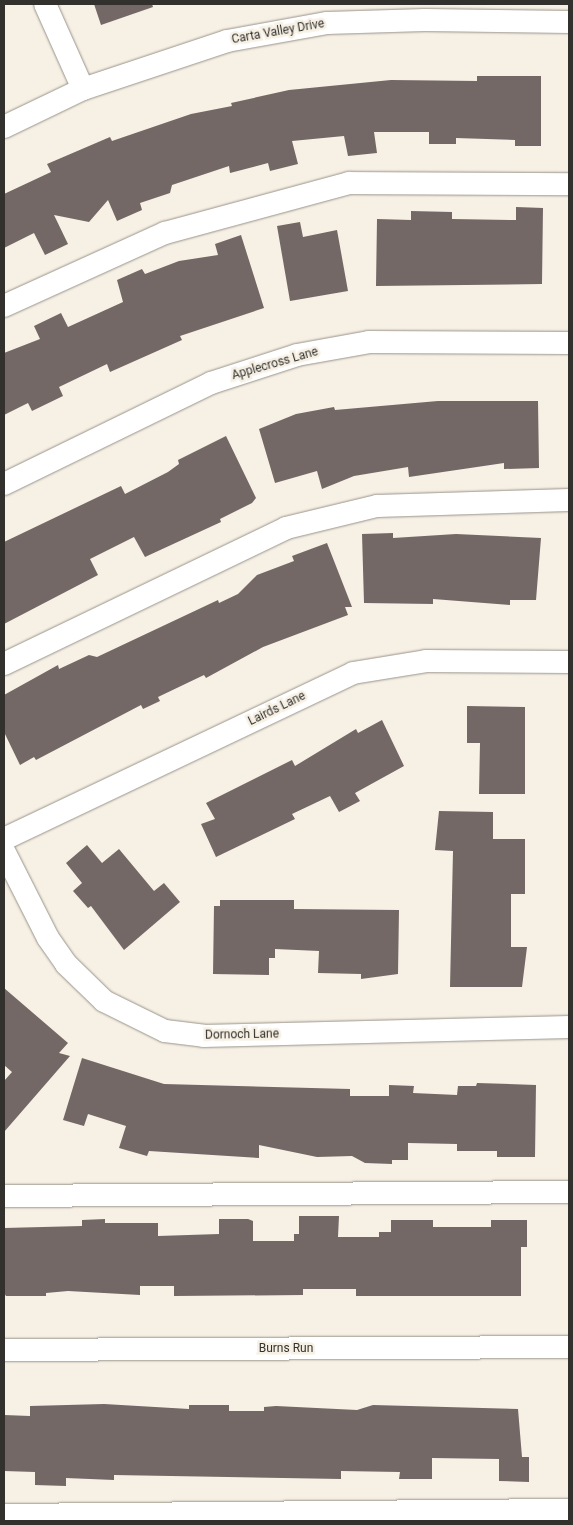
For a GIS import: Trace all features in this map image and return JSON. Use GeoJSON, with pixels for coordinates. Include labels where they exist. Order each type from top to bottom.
{"type":"FeatureCollection","features":[{"type":"Feature","properties":{"kind":"street"},"geometry":{"type":"LineString","coordinates":[[45,4],[83,89]]}},
{"type":"Feature","properties":{"kind":"street","name":"Carta Valley Drive"},"geometry":{"type":"LineString","coordinates":[[4,127],[83,89],[227,41],[327,23],[569,22]]}},
{"type":"Feature","properties":{"kind":"street"},"geometry":{"type":"LineString","coordinates":[[4,306],[165,233],[349,183],[569,184]]}},
{"type":"Feature","properties":{"kind":"street","name":"Applecross Lane"},"geometry":{"type":"LineString","coordinates":[[4,484],[211,383],[297,355],[369,342],[569,342]]}},
{"type":"Feature","properties":{"kind":"street"},"geometry":{"type":"LineString","coordinates":[[4,664],[286,528],[377,506],[569,500]]}},
{"type":"Feature","properties":{"kind":"street","name":"Lairds Lane"},"geometry":{"type":"LineString","coordinates":[[4,839],[353,673],[426,661],[569,662]]}},
{"type":"Feature","properties":{"kind":"street","name":"Dornoch Lane"},"geometry":{"type":"LineString","coordinates":[[4,851],[48,938],[66,964],[104,1000],[165,1031],[204,1036],[569,1027]]}},
{"type":"Feature","properties":{"kind":"street"},"geometry":{"type":"LineString","coordinates":[[4,1196],[569,1192]]}},
{"type":"Feature","properties":{"kind":"street","name":"Burns Run"},"geometry":{"type":"LineString","coordinates":[[4,1350],[569,1347]]}},
{"type":"Feature","properties":{"kind":"street"},"geometry":{"type":"LineString","coordinates":[[4,1514],[569,1510]]}},
{"type":"Feature","properties":{"kind":"building"},"geometry":{"type":"Polygon","coordinates":[[[94,4],[152,4],[153,7],[101,25],[94,4]]]}},
{"type":"Feature","properties":{"kind":"building"},"geometry":{"type":"Polygon","coordinates":[[[477,76],[541,76],[541,146],[515,146],[515,140],[456,138],[456,144],[429,144],[429,132],[374,132],[377,153],[348,156],[344,136],[292,141],[298,164],[270,171],[268,163],[230,173],[229,166],[172,185],[170,193],[140,203],[142,210],[117,221],[108,200],[89,222],[54,215],[68,244],[45,255],[34,233],[4,248],[4,194],[51,172],[47,164],[110,137],[112,141],[191,114],[232,106],[231,103],[289,90],[391,80],[477,81],[477,76]]]}},
{"type":"Feature","properties":{"kind":"building"},"geometry":{"type":"Polygon","coordinates":[[[516,207],[543,208],[542,284],[376,286],[377,219],[411,220],[411,211],[452,212],[452,219],[516,220],[516,207]]]}},
{"type":"Feature","properties":{"kind":"building"},"geometry":{"type":"Polygon","coordinates":[[[300,222],[303,237],[337,230],[348,291],[290,301],[277,226],[300,222]]]}},
{"type":"Feature","properties":{"kind":"building"},"geometry":{"type":"Polygon","coordinates":[[[241,235],[264,308],[180,336],[182,340],[110,372],[107,364],[59,387],[63,396],[32,411],[28,403],[4,415],[4,353],[40,339],[34,326],[61,313],[68,327],[123,302],[117,280],[142,269],[145,274],[179,261],[218,255],[215,244],[241,235]]]}},
{"type":"Feature","properties":{"kind":"building"},"geometry":{"type":"Polygon","coordinates":[[[438,401],[538,401],[539,468],[504,469],[504,463],[409,477],[408,467],[354,476],[322,489],[317,471],[275,483],[259,429],[296,414],[334,407],[335,410],[438,401]]]}},
{"type":"Feature","properties":{"kind":"building"},"geometry":{"type":"Polygon","coordinates":[[[226,436],[256,498],[252,503],[220,519],[221,522],[145,557],[134,537],[90,559],[98,575],[4,624],[4,542],[121,486],[125,494],[168,472],[179,464],[178,460],[226,436]]]}},
{"type":"Feature","properties":{"kind":"building"},"geometry":{"type":"Polygon","coordinates":[[[393,533],[393,538],[456,534],[541,538],[536,600],[510,600],[510,605],[433,599],[433,604],[364,603],[362,534],[393,533]]]}},
{"type":"Feature","properties":{"kind":"building"},"geometry":{"type":"Polygon","coordinates":[[[327,543],[352,607],[345,607],[348,615],[263,647],[206,678],[204,675],[158,697],[160,701],[143,709],[141,705],[36,760],[34,757],[20,765],[4,732],[4,695],[58,665],[59,669],[89,655],[97,657],[218,600],[219,603],[238,594],[257,575],[294,561],[292,556],[327,543]]]}},
{"type":"Feature","properties":{"kind":"building"},"geometry":{"type":"Polygon","coordinates":[[[467,706],[525,707],[525,794],[479,794],[480,743],[467,743],[467,706]]]}},
{"type":"Feature","properties":{"kind":"building"},"geometry":{"type":"Polygon","coordinates":[[[382,720],[404,766],[355,793],[360,801],[339,812],[330,796],[292,814],[295,819],[216,857],[201,824],[215,819],[206,803],[292,760],[295,766],[356,729],[358,733],[382,720]]]}},
{"type":"Feature","properties":{"kind":"building"},"geometry":{"type":"Polygon","coordinates":[[[439,811],[493,812],[493,839],[525,839],[525,894],[511,894],[511,947],[527,947],[522,987],[450,987],[453,851],[435,850],[439,811]]]}},
{"type":"Feature","properties":{"kind":"building"},"geometry":{"type":"Polygon","coordinates":[[[87,845],[102,863],[119,849],[154,891],[164,883],[180,902],[124,950],[91,906],[88,908],[73,891],[82,883],[66,863],[87,845]]]}},
{"type":"Feature","properties":{"kind":"building"},"geometry":{"type":"Polygon","coordinates":[[[220,900],[294,900],[294,909],[399,910],[398,974],[361,979],[361,974],[318,973],[319,951],[275,949],[275,958],[269,958],[269,975],[213,974],[214,906],[220,906],[220,900]]]}},
{"type":"Feature","properties":{"kind":"building"},"geometry":{"type":"Polygon","coordinates":[[[4,988],[68,1043],[59,1053],[70,1056],[4,1132],[4,1081],[12,1072],[4,1065],[4,988]]]}},
{"type":"Feature","properties":{"kind":"building"},"geometry":{"type":"Polygon","coordinates":[[[82,1058],[164,1084],[350,1089],[350,1096],[389,1096],[389,1085],[414,1086],[413,1093],[457,1095],[458,1086],[476,1086],[477,1083],[536,1085],[535,1157],[497,1157],[497,1151],[457,1151],[457,1144],[408,1143],[408,1160],[392,1160],[392,1164],[365,1163],[352,1156],[317,1157],[259,1145],[259,1158],[149,1151],[147,1156],[119,1148],[126,1126],[88,1114],[84,1126],[63,1120],[82,1058]]]}},
{"type":"Feature","properties":{"kind":"building"},"geometry":{"type":"Polygon","coordinates":[[[299,1216],[339,1216],[338,1237],[379,1237],[379,1232],[391,1232],[391,1220],[433,1220],[433,1227],[491,1227],[491,1220],[527,1220],[527,1247],[521,1247],[521,1296],[356,1296],[356,1289],[303,1289],[303,1295],[174,1296],[174,1286],[140,1286],[140,1295],[68,1291],[46,1293],[46,1296],[6,1296],[4,1293],[4,1228],[82,1226],[82,1220],[105,1219],[105,1223],[158,1223],[158,1236],[219,1234],[219,1219],[248,1219],[253,1221],[253,1241],[294,1241],[294,1234],[299,1234],[299,1216]]]}},
{"type":"Feature","properties":{"kind":"building"},"geometry":{"type":"Polygon","coordinates":[[[104,1404],[189,1409],[189,1405],[229,1405],[229,1411],[264,1411],[264,1407],[276,1406],[357,1410],[373,1405],[518,1409],[522,1457],[529,1457],[529,1482],[499,1481],[499,1459],[432,1458],[432,1479],[399,1479],[400,1472],[341,1471],[341,1479],[114,1475],[114,1480],[66,1478],[66,1486],[35,1485],[35,1472],[4,1471],[4,1415],[30,1416],[30,1406],[104,1404]]]}}]}
